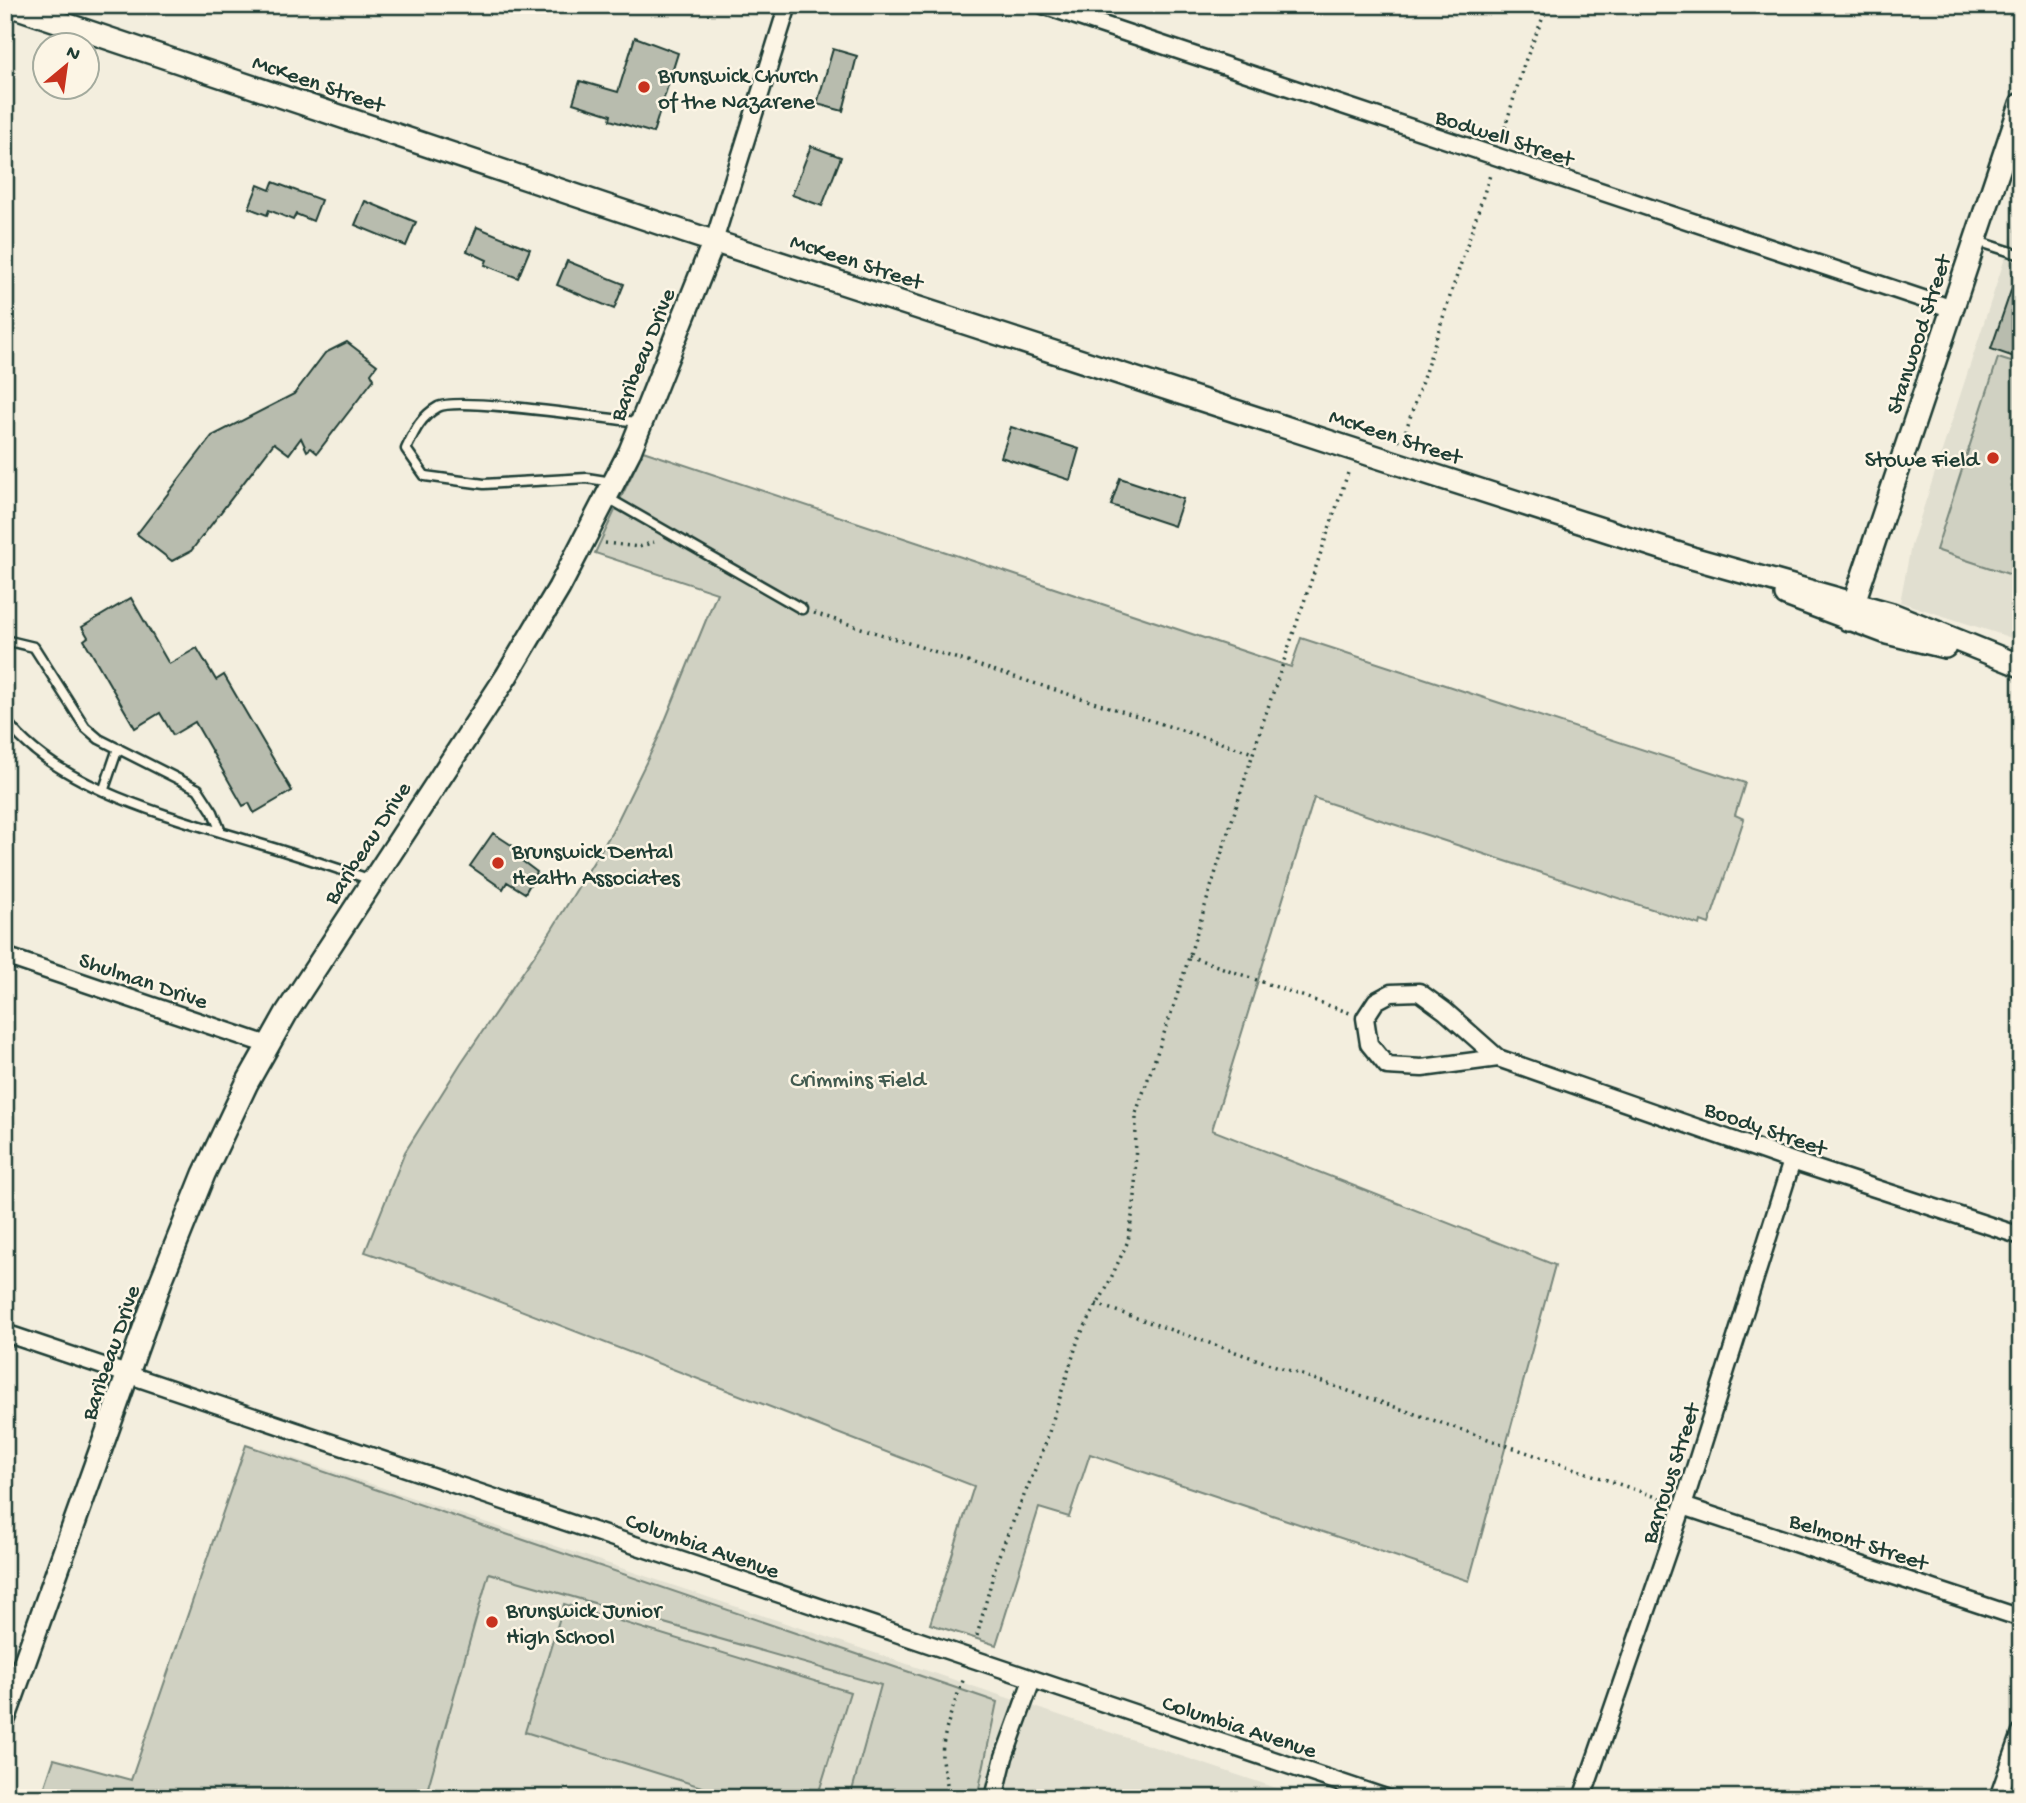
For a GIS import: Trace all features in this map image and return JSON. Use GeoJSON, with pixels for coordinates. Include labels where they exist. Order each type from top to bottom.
{"type":"FeatureCollection","features":[{"type":"Feature","properties":{"kind":"street","name":"McKeen Street"},"geometry":{"type":"LineString","coordinates":[[9,5],[714,241],[1851,611],[1887,633],[2018,665]]}},
{"type":"Feature","properties":{"kind":"street","name":"Baribeau Drive"},"geometry":{"type":"LineString","coordinates":[[5,1717],[12,1681],[204,1174],[268,1045],[372,880],[506,677],[559,588],[611,490],[641,423],[714,241],[788,5]]}},
{"type":"Feature","properties":{"kind":"street","name":"Bodwell Street"},"geometry":{"type":"LineString","coordinates":[[1043,5],[1953,309]]}},
{"type":"Feature","properties":{"kind":"street","name":"Stanwood Street"},"geometry":{"type":"LineString","coordinates":[[1851,611],[2021,104]]}},
{"type":"Feature","properties":{"kind":"street","name":"Shulman Drive"},"geometry":{"type":"LineString","coordinates":[[5,956],[268,1045]]}},
{"type":"Feature","properties":{"kind":"street","name":"Boody Street"},"geometry":{"type":"LineString","coordinates":[[1498,1058],[1422,1068],[1387,1066],[1368,1044],[1365,1018],[1376,1001],[1391,993],[1419,992],[1445,1010],[1498,1058],[1792,1161],[2021,1236]]}},
{"type":"Feature","properties":{"kind":"street","name":"Barrows Street"},"geometry":{"type":"LineString","coordinates":[[1582,1798],[1683,1506],[1792,1161]]}},
{"type":"Feature","properties":{"kind":"street","name":"Columbia Avenue"},"geometry":{"type":"LineString","coordinates":[[5,1333],[1386,1798]]}},
{"type":"Feature","properties":{"kind":"street","name":"Belmont Street"},"geometry":{"type":"LineString","coordinates":[[1683,1506],[2021,1618]]}},
{"type":"Feature","properties":{"kind":"street"},"geometry":{"type":"LineString","coordinates":[[994,1798],[1004,1757],[1032,1680]]}},
{"type":"Feature","properties":{"kind":"street"},"geometry":{"type":"LineString","coordinates":[[1998,1798],[2021,1732]]}},
{"type":"Feature","properties":{"kind":"lane"},"geometry":{"type":"LineString","coordinates":[[1975,240],[2021,255]]}},
{"type":"Feature","properties":{"kind":"lane"},"geometry":{"type":"LineString","coordinates":[[641,423],[494,406],[440,405],[419,422],[406,449],[425,476],[484,484],[587,478],[611,490],[674,536],[802,609]]}},
{"type":"Feature","properties":{"kind":"lane"},"geometry":{"type":"LineString","coordinates":[[5,640],[34,647],[85,727],[99,739],[198,789],[213,812],[220,832]]}},
{"type":"Feature","properties":{"kind":"lane"},"geometry":{"type":"LineString","coordinates":[[5,719],[16,734],[58,768],[162,815],[372,880]]}},
{"type":"Feature","properties":{"kind":"lane"},"geometry":{"type":"LineString","coordinates":[[104,789],[118,748]]}},
{"type":"Feature","properties":{"kind":"path"},"geometry":{"type":"LineString","coordinates":[[1390,445],[1403,439],[1524,64],[1548,5]]}},
{"type":"Feature","properties":{"kind":"path"},"geometry":{"type":"LineString","coordinates":[[977,1636],[997,1559],[1044,1448],[1079,1337],[1106,1289],[1128,1241],[1135,1198],[1136,1113],[1253,753],[1350,468]]}},
{"type":"Feature","properties":{"kind":"path"},"geometry":{"type":"LineString","coordinates":[[605,543],[639,547],[674,536]]}},
{"type":"Feature","properties":{"kind":"path"},"geometry":{"type":"LineString","coordinates":[[802,609],[1253,753]]}},
{"type":"Feature","properties":{"kind":"path"},"geometry":{"type":"LineString","coordinates":[[1189,956],[1365,1018]]}},
{"type":"Feature","properties":{"kind":"path"},"geometry":{"type":"LineString","coordinates":[[1096,1304],[1683,1506]]}},
{"type":"Feature","properties":{"kind":"path"},"geometry":{"type":"LineString","coordinates":[[947,1798],[948,1788],[942,1756],[945,1733],[964,1678]]}},
{"type":"Feature","properties":{"kind":"shaded area"},"geometry":{"type":"Polygon","coordinates":[[[2019,215],[2021,641],[1900,602],[1911,546],[2019,215]]]}},
{"type":"Feature","properties":{"kind":"shaded area","name":"Brunswick Junior High School"},"geometry":{"type":"Polygon","coordinates":[[[261,1447],[1306,1798],[143,1798],[261,1447]]]}},
{"type":"Feature","properties":{"kind":"green space","name":"Stowe Field"},"geometry":{"type":"Polygon","coordinates":[[[1998,358],[2021,365],[2021,578],[1936,550],[1998,358]]]}},
{"type":"Feature","properties":{"kind":"green space","name":"Crimmins Field"},"geometry":{"type":"Polygon","coordinates":[[[643,451],[1291,667],[1301,638],[1745,783],[1735,815],[1744,819],[1709,924],[1701,921],[1700,925],[1314,798],[1212,1130],[1555,1265],[1469,1581],[1090,1454],[1069,1517],[1039,1508],[996,1645],[930,1624],[974,1486],[365,1252],[405,1152],[461,1063],[551,931],[612,832],[658,738],[717,593],[595,553],[643,451]]]}},
{"type":"Feature","properties":{"kind":"green space"},"geometry":{"type":"Polygon","coordinates":[[[246,1445],[997,1702],[977,1798],[850,1798],[881,1685],[489,1573],[425,1798],[41,1798],[54,1759],[131,1780],[246,1445]]]}},
{"type":"Feature","properties":{"kind":"green space"},"geometry":{"type":"Polygon","coordinates":[[[564,1604],[850,1692],[817,1798],[737,1798],[525,1732],[564,1604]]]}},
{"type":"Feature","properties":{"kind":"building","name":"Brunswick Church of the Nazarene"},"geometry":{"type":"Polygon","coordinates":[[[635,37],[678,53],[653,133],[610,120],[611,115],[573,103],[580,81],[618,92],[635,37]]]}},
{"type":"Feature","properties":{"kind":"building"},"geometry":{"type":"Polygon","coordinates":[[[833,49],[857,56],[843,111],[817,104],[833,49]]]}},
{"type":"Feature","properties":{"kind":"building"},"geometry":{"type":"Polygon","coordinates":[[[811,146],[841,157],[822,206],[792,195],[811,146]]]}},
{"type":"Feature","properties":{"kind":"building"},"geometry":{"type":"Polygon","coordinates":[[[273,182],[321,200],[313,221],[296,214],[293,220],[269,210],[267,215],[249,208],[258,185],[270,190],[273,182]]]}},
{"type":"Feature","properties":{"kind":"building"},"geometry":{"type":"Polygon","coordinates":[[[365,201],[416,222],[406,246],[355,225],[365,201]]]}},
{"type":"Feature","properties":{"kind":"building"},"geometry":{"type":"Polygon","coordinates":[[[477,227],[530,249],[518,278],[485,265],[487,260],[467,251],[477,227]]]}},
{"type":"Feature","properties":{"kind":"building"},"geometry":{"type":"Polygon","coordinates":[[[567,261],[624,284],[614,309],[557,285],[567,261]]]}},
{"type":"Feature","properties":{"kind":"building"},"geometry":{"type":"Polygon","coordinates":[[[2018,270],[2021,270],[2021,346],[2017,358],[1991,349],[2018,270]]]}},
{"type":"Feature","properties":{"kind":"building"},"geometry":{"type":"Polygon","coordinates":[[[347,342],[377,365],[371,373],[374,379],[317,453],[311,448],[307,451],[301,438],[289,454],[274,443],[191,551],[172,561],[137,534],[212,436],[294,394],[325,353],[347,342]]]}},
{"type":"Feature","properties":{"kind":"building"},"geometry":{"type":"Polygon","coordinates":[[[1011,427],[1079,449],[1070,480],[1001,457],[1011,427]]]}},
{"type":"Feature","properties":{"kind":"building"},"geometry":{"type":"Polygon","coordinates":[[[1120,478],[1183,499],[1174,526],[1111,505],[1120,478]]]}},
{"type":"Feature","properties":{"kind":"building"},"geometry":{"type":"Polygon","coordinates":[[[131,598],[169,664],[197,648],[216,680],[224,675],[292,791],[254,813],[249,803],[243,806],[195,722],[173,735],[160,713],[135,728],[84,640],[88,637],[82,627],[131,598]]]}},
{"type":"Feature","properties":{"kind":"building","name":"Brunswick Dental Health Associates"},"geometry":{"type":"Polygon","coordinates":[[[493,833],[525,854],[521,860],[537,872],[525,893],[507,882],[503,889],[470,866],[493,833]]]}},
{"type":"Feature","properties":{"kind":"place","name":"Brunswick Church of the Nazarene"},"geometry":{"type":"Point","coordinates":[644,87]}},
{"type":"Feature","properties":{"kind":"place","name":"Stowe Field"},"geometry":{"type":"Point","coordinates":[1993,458]}},
{"type":"Feature","properties":{"kind":"place","name":"Brunswick Dental Health Associates"},"geometry":{"type":"Point","coordinates":[498,863]}},
{"type":"Feature","properties":{"kind":"place","name":"Brunswick Junior High School"},"geometry":{"type":"Point","coordinates":[492,1622]}}]}
